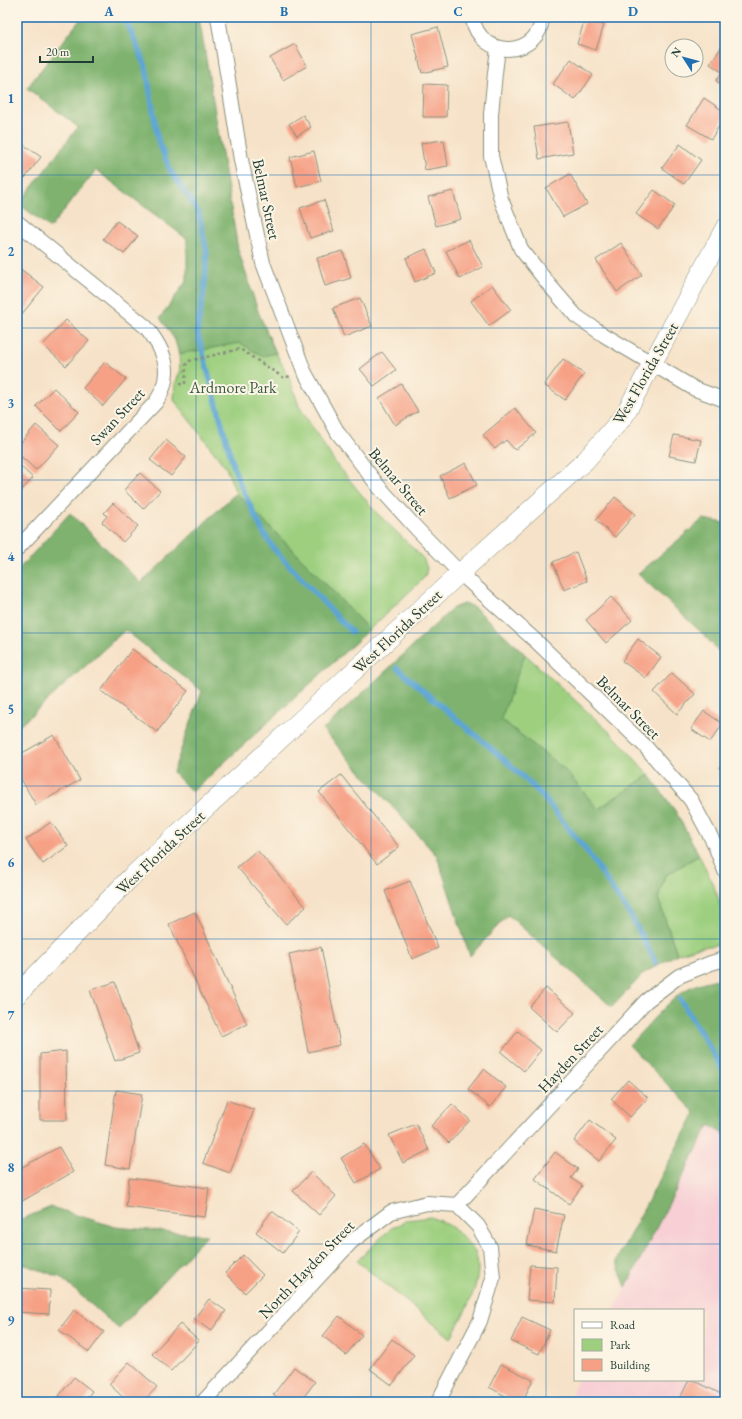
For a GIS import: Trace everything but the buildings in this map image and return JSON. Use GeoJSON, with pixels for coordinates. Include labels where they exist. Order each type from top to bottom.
{"type":"FeatureCollection","features":[{"type":"Feature","properties":{"kind":"street","name":"Belmar Street"},"geometry":{"type":"LineString","coordinates":[[218,17],[241,160],[264,263],[304,371],[338,433],[379,487],[417,530],[460,573],[537,642],[645,746],[691,800],[714,843],[725,871]]}},
{"type":"Feature","properties":{"kind":"street"},"geometry":{"type":"LineString","coordinates":[[472,17],[474,26],[480,36],[488,44],[498,48],[510,50],[520,47],[530,41],[537,33],[542,22],[542,17]]}},
{"type":"Feature","properties":{"kind":"street"},"geometry":{"type":"LineString","coordinates":[[498,48],[491,114],[491,156],[501,199],[521,249],[576,316],[604,335],[695,389],[725,400]]}},
{"type":"Feature","properties":{"kind":"street","name":"Swan Street"},"geometry":{"type":"LineString","coordinates":[[17,222],[146,327],[161,348],[166,371],[165,384],[156,402],[17,549]]}},
{"type":"Feature","properties":{"kind":"street","name":"West Florida Street"},"geometry":{"type":"LineString","coordinates":[[17,995],[130,878],[460,573],[585,461],[624,416],[725,228]]}},
{"type":"Feature","properties":{"kind":"street","name":"Hayden Street"},"geometry":{"type":"LineString","coordinates":[[456,1204],[646,1001],[679,976],[725,959]]}},
{"type":"Feature","properties":{"kind":"street","name":"North Hayden Street"},"geometry":{"type":"LineString","coordinates":[[203,1402],[351,1242],[391,1212],[427,1203],[456,1204]]}},
{"type":"Feature","properties":{"kind":"street"},"geometry":{"type":"LineString","coordinates":[[438,1402],[480,1321],[493,1278],[490,1247],[478,1226],[456,1204]]}},
{"type":"Feature","properties":{"kind":"path"},"geometry":{"type":"LineString","coordinates":[[165,384],[185,384],[186,365],[189,361],[240,349],[284,378],[304,371]]}},
{"type":"Feature","properties":{"kind":"shaded area"},"geometry":{"type":"Polygon","coordinates":[[[709,1125],[725,1135],[725,1402],[567,1402],[578,1381],[704,1381],[704,1309],[615,1309],[709,1125]]]}},
{"type":"Feature","properties":{"kind":"green space"},"geometry":{"type":"Polygon","coordinates":[[[82,17],[199,17],[238,249],[259,314],[276,353],[262,356],[240,343],[179,354],[175,340],[160,318],[187,280],[187,239],[96,170],[50,228],[19,204],[78,127],[27,88],[82,17]]]}},
{"type":"Feature","properties":{"kind":"green space","name":"Ardmore Park"},"geometry":{"type":"Polygon","coordinates":[[[259,314],[276,353],[289,377],[299,406],[334,461],[375,511],[423,558],[427,568],[425,577],[369,630],[304,561],[236,493],[226,468],[174,400],[175,384],[180,372],[179,354],[175,340],[259,314]]]}},
{"type":"Feature","properties":{"kind":"green space"},"geometry":{"type":"Polygon","coordinates":[[[236,493],[304,561],[369,630],[192,792],[173,772],[202,691],[125,630],[17,728],[17,571],[70,513],[141,583],[236,493]]]}},
{"type":"Feature","properties":{"kind":"green space"},"geometry":{"type":"Polygon","coordinates":[[[703,519],[725,523],[725,658],[701,632],[638,574],[703,519]]]}},
{"type":"Feature","properties":{"kind":"green space"},"geometry":{"type":"Polygon","coordinates":[[[464,604],[474,607],[617,739],[649,775],[598,809],[563,769],[501,719],[453,608],[464,604]]]}},
{"type":"Feature","properties":{"kind":"green space"},"geometry":{"type":"Polygon","coordinates":[[[464,604],[474,607],[525,654],[501,719],[564,769],[598,809],[649,775],[676,812],[699,855],[665,876],[658,898],[677,954],[644,973],[612,1007],[508,915],[470,956],[437,856],[323,730],[453,608],[464,604]]]}},
{"type":"Feature","properties":{"kind":"green space"},"geometry":{"type":"Polygon","coordinates":[[[699,855],[719,899],[725,924],[725,935],[722,944],[696,948],[677,954],[658,898],[665,876],[699,855]]]}},
{"type":"Feature","properties":{"kind":"green space"},"geometry":{"type":"Polygon","coordinates":[[[725,978],[725,1135],[709,1125],[626,1287],[616,1261],[695,1113],[629,1045],[663,1009],[684,991],[704,982],[725,978]]]}},
{"type":"Feature","properties":{"kind":"green space"},"geometry":{"type":"Polygon","coordinates":[[[51,1207],[115,1227],[207,1235],[119,1329],[60,1277],[17,1262],[17,1221],[51,1207]]]}},
{"type":"Feature","properties":{"kind":"green space"},"geometry":{"type":"Polygon","coordinates":[[[430,1217],[455,1229],[463,1237],[475,1251],[478,1265],[475,1287],[471,1298],[451,1338],[357,1261],[390,1229],[407,1220],[430,1217]]]}},
{"type":"Feature","properties":{"kind":"waterway"},"geometry":{"type":"LineString","coordinates":[[124,17],[146,67],[158,140],[170,170],[199,213],[207,253],[204,291],[197,331],[233,465],[239,482],[263,532],[274,549],[352,632]]}},
{"type":"Feature","properties":{"kind":"waterway"},"geometry":{"type":"LineString","coordinates":[[397,668],[507,762],[540,793],[586,850],[632,918],[656,963]]}},
{"type":"Feature","properties":{"kind":"waterway"},"geometry":{"type":"LineString","coordinates":[[680,999],[725,1073]]}}]}
